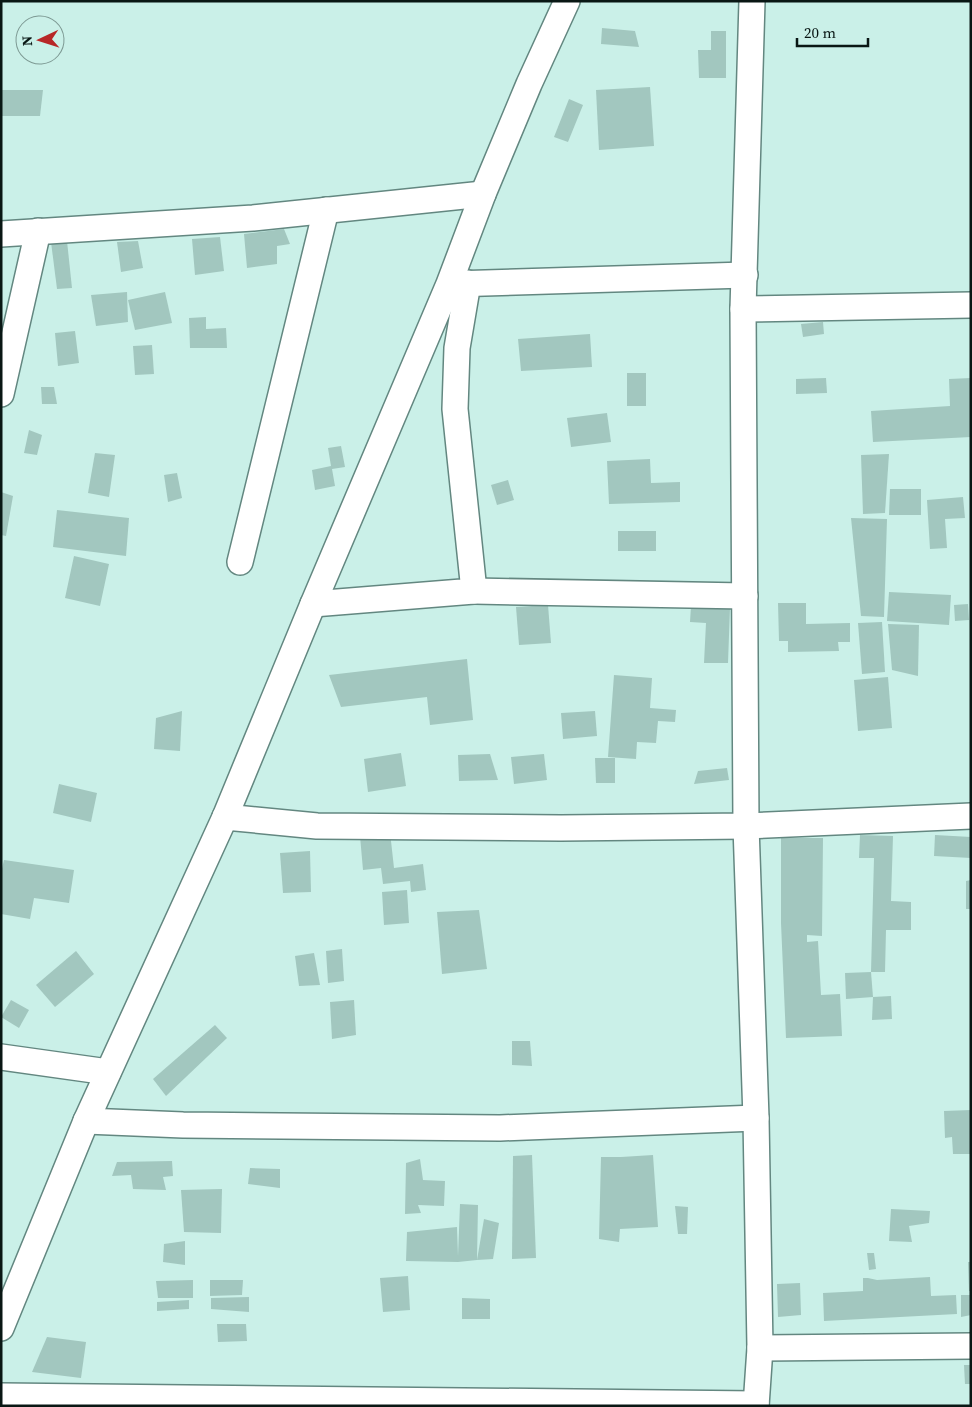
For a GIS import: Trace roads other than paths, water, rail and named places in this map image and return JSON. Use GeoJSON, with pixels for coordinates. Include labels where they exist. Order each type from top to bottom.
{"type":"FeatureCollection","features":[{"type":"Feature","properties":{"kind":"street"},"geometry":{"type":"LineString","coordinates":[[1,1328],[86,1121],[225,817],[313,604],[459,284],[483,194],[528,84],[567,1]]}},
{"type":"Feature","properties":{"kind":"street"},"geometry":{"type":"LineString","coordinates":[[10,1399],[756,1405],[760,1348],[756,1118],[746,826],[743,309],[752,1]]}},
{"type":"Feature","properties":{"kind":"street"},"geometry":{"type":"LineString","coordinates":[[1,234],[253,218],[483,194]]}},
{"type":"Feature","properties":{"kind":"street"},"geometry":{"type":"LineString","coordinates":[[240,562],[326,210]]}},
{"type":"Feature","properties":{"kind":"street"},"geometry":{"type":"LineString","coordinates":[[1,394],[38,231]]}},
{"type":"Feature","properties":{"kind":"street"},"geometry":{"type":"LineString","coordinates":[[459,284],[745,275]]}},
{"type":"Feature","properties":{"kind":"street"},"geometry":{"type":"LineString","coordinates":[[459,284],[455,408],[474,591]]}},
{"type":"Feature","properties":{"kind":"street"},"geometry":{"type":"LineString","coordinates":[[743,309],[971,305]]}},
{"type":"Feature","properties":{"kind":"street"},"geometry":{"type":"LineString","coordinates":[[313,604],[474,591],[746,596]]}},
{"type":"Feature","properties":{"kind":"street"},"geometry":{"type":"LineString","coordinates":[[225,817],[317,826],[561,828],[746,826],[971,816]]}},
{"type":"Feature","properties":{"kind":"street"},"geometry":{"type":"LineString","coordinates":[[1,1057],[108,1072]]}},
{"type":"Feature","properties":{"kind":"street"},"geometry":{"type":"LineString","coordinates":[[86,1121],[183,1125],[500,1128],[756,1118]]}},
{"type":"Feature","properties":{"kind":"street"},"geometry":{"type":"LineString","coordinates":[[760,1348],[971,1346]]}}]}
